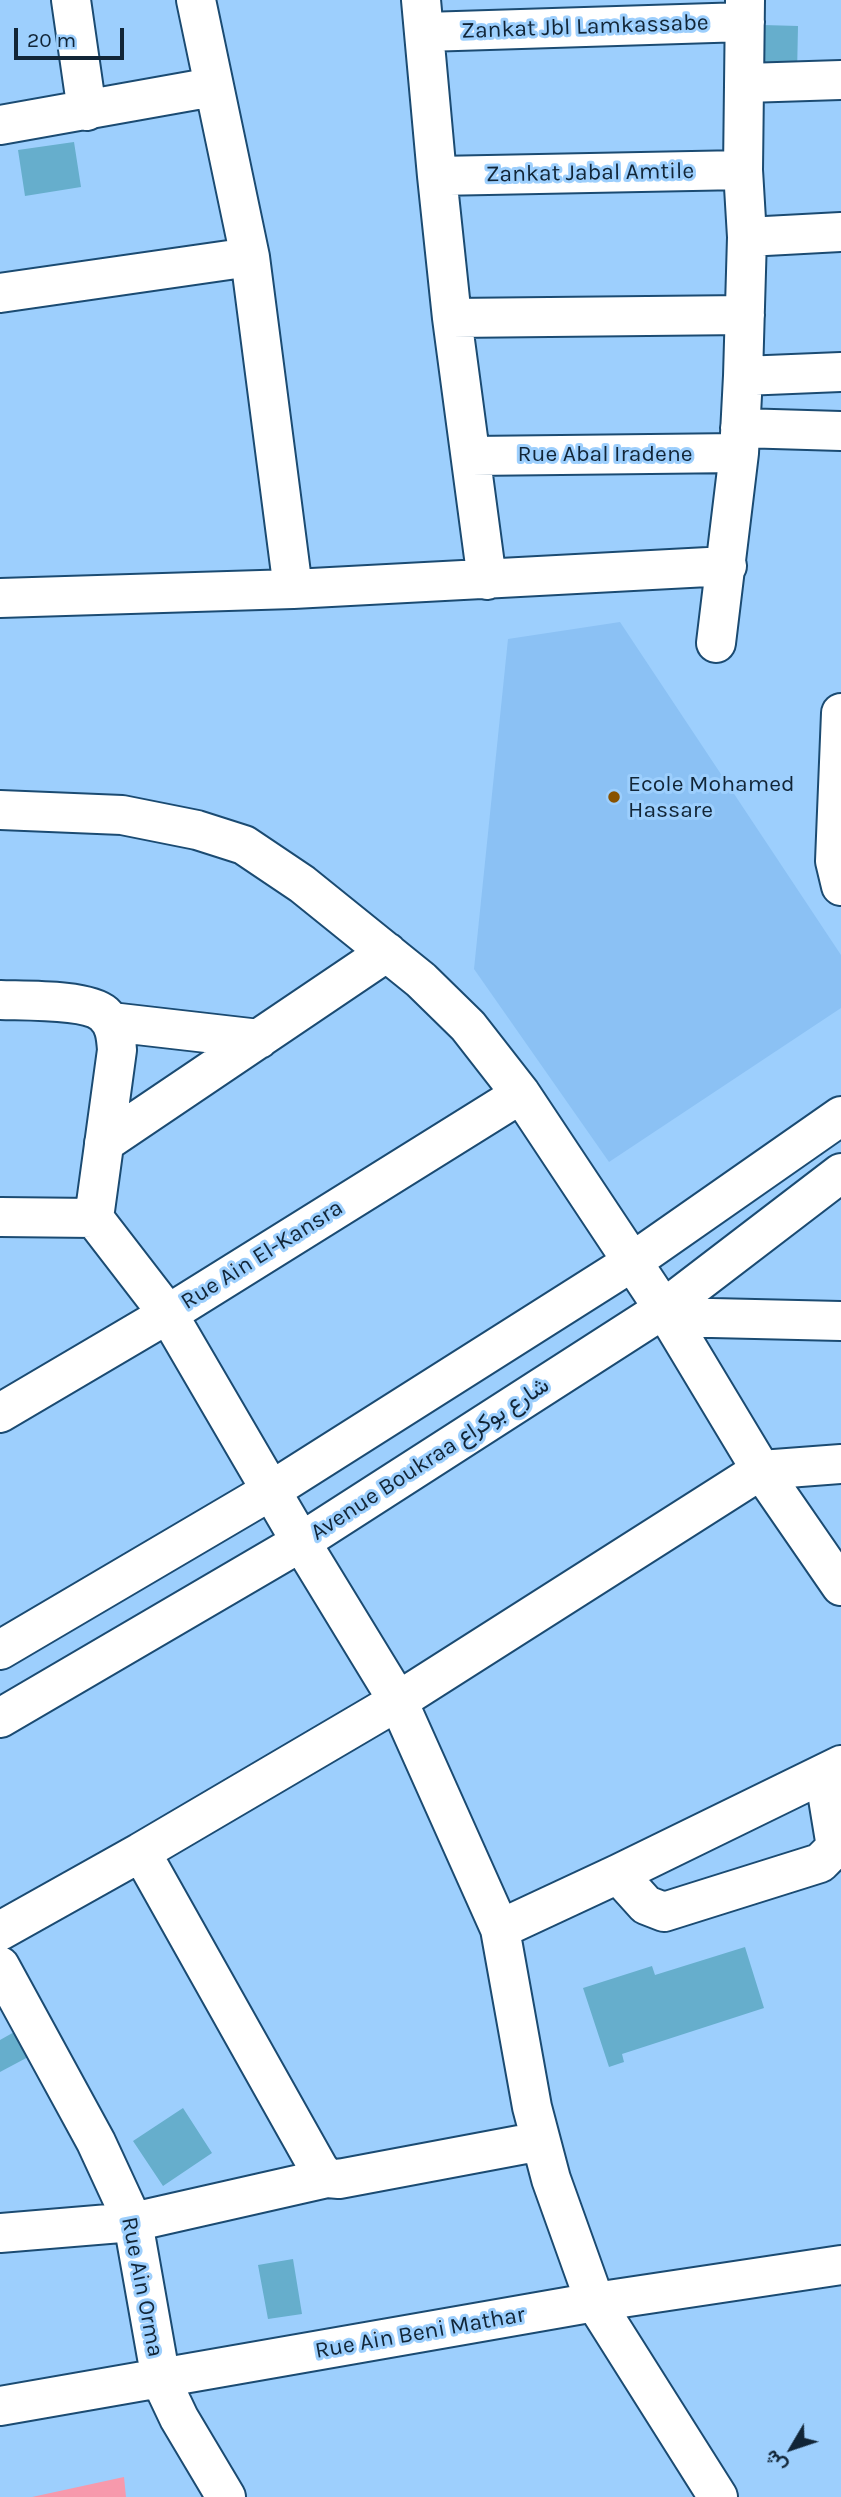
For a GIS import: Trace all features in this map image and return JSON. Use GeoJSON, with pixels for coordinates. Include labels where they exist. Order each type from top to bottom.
{"type":"FeatureCollection","features":[{"type":"Feature","properties":{"kind":"street"},"geometry":{"type":"LineString","coordinates":[[71,0],[87,111]]}},
{"type":"Feature","properties":{"kind":"street"},"geometry":{"type":"LineString","coordinates":[[197,0],[250,257],[293,589]]}},
{"type":"Feature","properties":{"kind":"street"},"geometry":{"type":"LineString","coordinates":[[716,643],[740,440],[746,315],[747,236],[743,170],[745,11]]}},
{"type":"Feature","properties":{"kind":"street","name":"Zankat Jbl Lamkassabe"},"geometry":{"type":"LineString","coordinates":[[423,16],[745,11]]}},
{"type":"Feature","properties":{"kind":"street"},"geometry":{"type":"LineString","coordinates":[[423,16],[436,176],[487,580]]}},
{"type":"Feature","properties":{"kind":"street"},"geometry":{"type":"LineString","coordinates":[[746,83],[841,80]]}},
{"type":"Feature","properties":{"kind":"street"},"geometry":{"type":"LineString","coordinates":[[0,125],[214,87]]}},
{"type":"Feature","properties":{"kind":"street","name":"Zankat Jabal Amtile"},"geometry":{"type":"LineString","coordinates":[[436,176],[743,170]]}},
{"type":"Feature","properties":{"kind":"street"},"geometry":{"type":"LineString","coordinates":[[747,236],[841,232]]}},
{"type":"Feature","properties":{"kind":"street"},"geometry":{"type":"LineString","coordinates":[[0,293],[250,257]]}},
{"type":"Feature","properties":{"kind":"street"},"geometry":{"type":"LineString","coordinates":[[453,317],[746,315]]}},
{"type":"Feature","properties":{"kind":"street"},"geometry":{"type":"LineString","coordinates":[[743,376],[841,372]]}},
{"type":"Feature","properties":{"kind":"street","name":"Rue Abal Iradene"},"geometry":{"type":"LineString","coordinates":[[472,456],[740,440],[841,431]]}},
{"type":"Feature","properties":{"kind":"street"},"geometry":{"type":"LineString","coordinates":[[0,598],[293,589],[727,566]]}},
{"type":"Feature","properties":{"kind":"street"},"geometry":{"type":"LineString","coordinates":[[841,713],[835,811],[835,861],[841,886]]}},
{"type":"Feature","properties":{"kind":"street"},"geometry":{"type":"LineString","coordinates":[[0,810],[122,815],[197,830],[244,845],[302,884],[421,980],[468,1026],[522,1094],[666,1313],[761,1470],[841,1586]]}},
{"type":"Feature","properties":{"kind":"street"},"geometry":{"type":"LineString","coordinates":[[104,1143],[387,952]]}},
{"type":"Feature","properties":{"kind":"street"},"geometry":{"type":"LineString","coordinates":[[0,1000],[54,1002],[88,1007],[104,1014],[111,1022],[117,1050],[94,1219],[169,1314],[301,1542],[398,1701],[500,1929],[532,2107],[551,2179],[595,2302],[718,2497]]}},
{"type":"Feature","properties":{"kind":"street"},"geometry":{"type":"LineString","coordinates":[[111,1022],[259,1038]]}},
{"type":"Feature","properties":{"kind":"street","name":"Rue Ain El-Kansra"},"geometry":{"type":"LineString","coordinates":[[0,1413],[169,1314],[522,1094]]}},
{"type":"Feature","properties":{"kind":"street"},"geometry":{"type":"LineString","coordinates":[[0,1650],[272,1490],[632,1262],[841,1116]]}},
{"type":"Feature","properties":{"kind":"street","name":"Avenue Boukraa شارع بوكراع"},"geometry":{"type":"LineString","coordinates":[[0,1718],[301,1542],[666,1313],[838,1179]]}},
{"type":"Feature","properties":{"kind":"street"},"geometry":{"type":"LineString","coordinates":[[0,1217],[94,1219]]}},
{"type":"Feature","properties":{"kind":"street"},"geometry":{"type":"LineString","coordinates":[[666,1313],[841,1321]]}},
{"type":"Feature","properties":{"kind":"street"},"geometry":{"type":"LineString","coordinates":[[0,1931],[141,1852],[398,1701],[761,1470],[841,1464]]}},
{"type":"Feature","properties":{"kind":"street"},"geometry":{"type":"LineString","coordinates":[[500,1929],[832,1770],[836,1847],[820,1863],[664,1912],[646,1905],[618,1874]]}},
{"type":"Feature","properties":{"kind":"street"},"geometry":{"type":"LineString","coordinates":[[141,1852],[319,2169],[327,2178]]}},
{"type":"Feature","properties":{"kind":"street","name":"Rue Ain Orma"},"geometry":{"type":"LineString","coordinates":[[0,1966],[96,2142],[133,2222],[161,2380],[179,2418],[226,2497]]}},
{"type":"Feature","properties":{"kind":"street"},"geometry":{"type":"LineString","coordinates":[[0,2233],[133,2222],[327,2178],[339,2179],[541,2141]]}},
{"type":"Feature","properties":{"kind":"street","name":"Rue Ain Beni Mathar"},"geometry":{"type":"LineString","coordinates":[[0,2406],[161,2380],[595,2302],[841,2265]]}},
{"type":"Feature","properties":{"kind":"shaded area","name":"Ecole Mohamed Hassare"},"geometry":{"type":"Polygon","coordinates":[[[620,622],[841,955],[841,1008],[609,1162],[474,969],[508,639],[620,622]]]}},
{"type":"Feature","properties":{"kind":"shaded area"},"geometry":{"type":"Polygon","coordinates":[[[124,2477],[126,2497],[32,2497],[124,2477]]]}},
{"type":"Feature","properties":{"kind":"building"},"geometry":{"type":"Polygon","coordinates":[[[763,25],[798,26],[797,75],[763,75],[763,25]]]}},
{"type":"Feature","properties":{"kind":"building"},"geometry":{"type":"Polygon","coordinates":[[[74,142],[81,187],[25,196],[18,150],[74,142]]]}},
{"type":"Feature","properties":{"kind":"building"},"geometry":{"type":"Polygon","coordinates":[[[745,1947],[764,2008],[622,2054],[624,2062],[609,2067],[583,1988],[652,1966],[655,1975],[745,1947]]]}},
{"type":"Feature","properties":{"kind":"building"},"geometry":{"type":"Polygon","coordinates":[[[16,2031],[30,2056],[0,2072],[0,2040],[16,2031]]]}},
{"type":"Feature","properties":{"kind":"building"},"geometry":{"type":"Polygon","coordinates":[[[183,2108],[212,2153],[163,2186],[133,2141],[183,2108]]]}},
{"type":"Feature","properties":{"kind":"building"},"geometry":{"type":"Polygon","coordinates":[[[293,2259],[302,2314],[268,2319],[258,2265],[293,2259]]]}},
{"type":"Feature","properties":{"kind":"place","name":"Ecole Mohamed Hassare"},"geometry":{"type":"Point","coordinates":[614,797]}}]}
